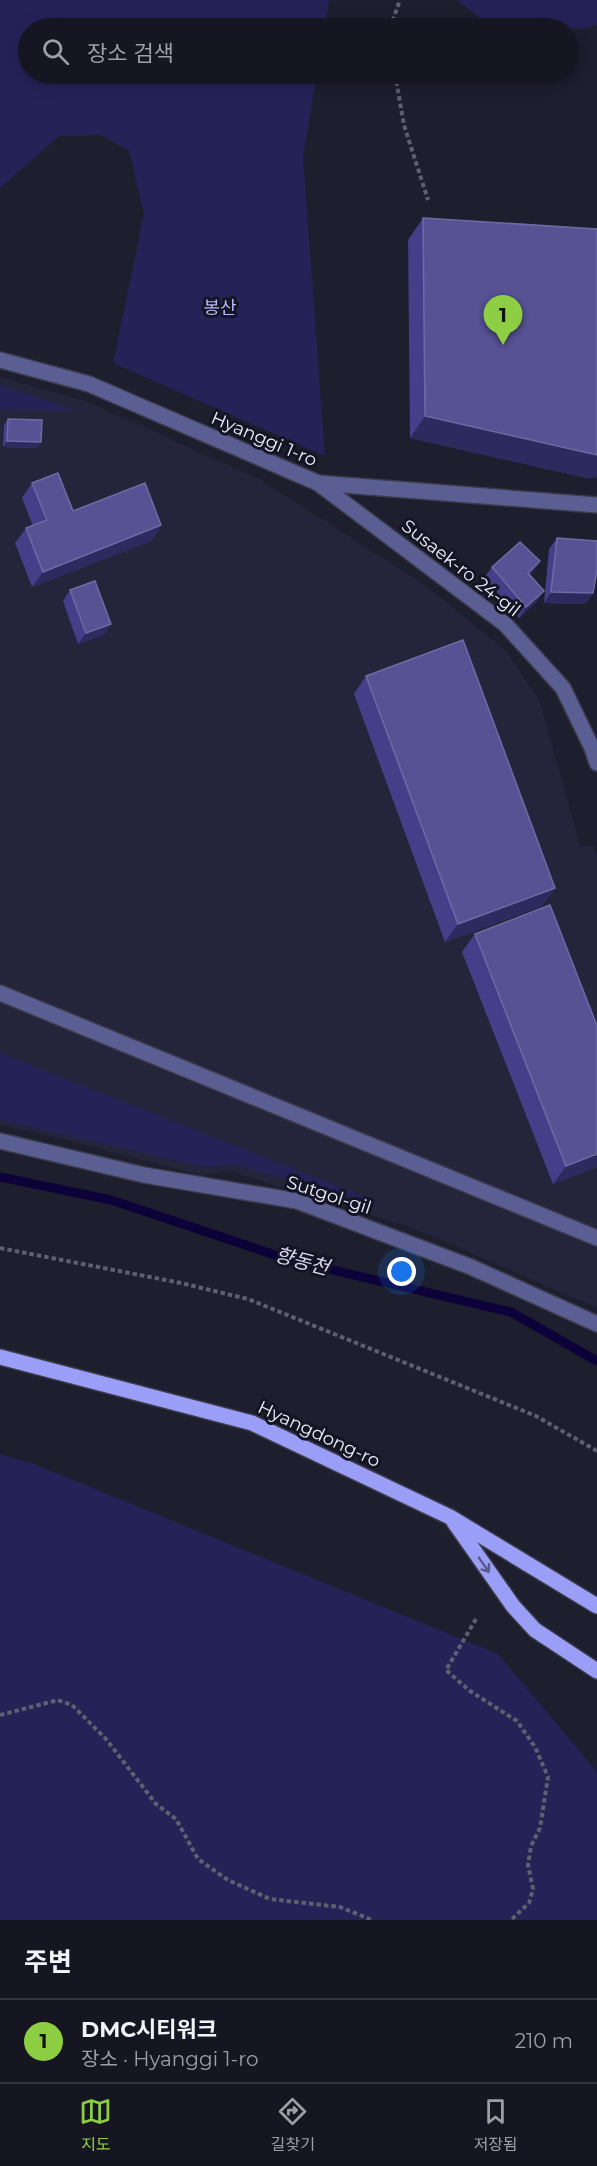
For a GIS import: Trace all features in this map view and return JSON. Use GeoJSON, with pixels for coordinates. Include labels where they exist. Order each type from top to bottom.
{"type":"FeatureCollection","features":[{"type":"Feature","properties":{"kind":"main road","name":"Hyangdong-ro"},"geometry":{"type":"LineString","coordinates":[[0,1357],[252,1423],[450,1517],[597,1606]]}},
{"type":"Feature","properties":{"kind":"main road"},"geometry":{"type":"LineString","coordinates":[[450,1517],[513,1606],[535,1630],[597,1671]]}},
{"type":"Feature","properties":{"kind":"street","name":"Hyanggi 1-ro"},"geometry":{"type":"LineString","coordinates":[[0,360],[89,384],[318,483],[597,505]]}},
{"type":"Feature","properties":{"kind":"street","name":"Susaek-ro 24-gil"},"geometry":{"type":"LineString","coordinates":[[318,483],[505,624],[563,688],[597,763]]}},
{"type":"Feature","properties":{"kind":"street"},"geometry":{"type":"LineString","coordinates":[[0,993],[597,1238]]}},
{"type":"Feature","properties":{"kind":"street","name":"Sutgol-gil"},"geometry":{"type":"LineString","coordinates":[[0,1141],[144,1175],[297,1201],[471,1267],[597,1324]]}},
{"type":"Feature","properties":{"kind":"path"},"geometry":{"type":"LineString","coordinates":[[394,18],[400,0]]}},
{"type":"Feature","properties":{"kind":"path"},"geometry":{"type":"LineString","coordinates":[[397,84],[404,125],[428,200]]}},
{"type":"Feature","properties":{"kind":"path"},"geometry":{"type":"LineString","coordinates":[[0,1248],[181,1283],[248,1299],[536,1416],[597,1451]]}},
{"type":"Feature","properties":{"kind":"path"},"geometry":{"type":"LineString","coordinates":[[476,1619],[446,1670],[470,1691],[517,1720],[535,1747],[548,1777],[540,1828],[531,1846],[528,1864],[533,1889],[529,1903],[511,1920]]}},
{"type":"Feature","properties":{"kind":"path"},"geometry":{"type":"LineString","coordinates":[[0,1715],[58,1700],[72,1705],[106,1739],[156,1804],[176,1819],[198,1859],[228,1880],[270,1899],[340,1907],[372,1920]]}},
{"type":"Feature","properties":{"kind":"shaded area"},"geometry":{"type":"Polygon","coordinates":[[[0,377],[88,402],[259,479],[425,585],[507,652],[540,702],[580,845],[594,846],[597,856],[597,1308],[416,1229],[230,1171],[201,1175],[0,1125],[0,377]]]}},
{"type":"Feature","properties":{"kind":"green space","name":"봉산"},"geometry":{"type":"Polygon","coordinates":[[[0,0],[329,0],[326,18],[18,18],[18,84],[315,84],[303,156],[325,456],[113,363],[144,214],[129,151],[101,135],[59,136],[0,188],[0,0]]]}},
{"type":"Feature","properties":{"kind":"green space"},"geometry":{"type":"Polygon","coordinates":[[[457,0],[597,0],[597,24],[583,29],[579,29],[579,18],[480,18],[457,0]]]}},
{"type":"Feature","properties":{"kind":"green space"},"geometry":{"type":"Polygon","coordinates":[[[0,385],[76,411],[0,409],[0,385]]]}},
{"type":"Feature","properties":{"kind":"green space"},"geometry":{"type":"Polygon","coordinates":[[[0,1053],[388,1206],[234,1165],[205,1167],[0,1120],[0,1053]]]}},
{"type":"Feature","properties":{"kind":"green space"},"geometry":{"type":"Polygon","coordinates":[[[0,1454],[34,1464],[498,1654],[597,1772],[597,1920],[0,1920],[0,1454]]]}},
{"type":"Feature","properties":{"kind":"building"},"geometry":{"type":"Polygon","coordinates":[[[423,218],[597,229],[597,455],[425,416],[423,218]]]}},
{"type":"Feature","properties":{"kind":"building"},"geometry":{"type":"Polygon","coordinates":[[[8,419],[42,420],[41,442],[7,441],[8,419]]]}},
{"type":"Feature","properties":{"kind":"building"},"geometry":{"type":"Polygon","coordinates":[[[58,473],[73,511],[145,483],[161,525],[43,572],[26,528],[47,520],[32,483],[58,473]]]}},
{"type":"Feature","properties":{"kind":"building"},"geometry":{"type":"Polygon","coordinates":[[[557,538],[597,541],[597,570],[593,593],[551,592],[557,538]]]}},
{"type":"Feature","properties":{"kind":"building"},"geometry":{"type":"Polygon","coordinates":[[[520,542],[540,561],[528,573],[544,591],[526,607],[492,567],[520,542]]]}},
{"type":"Feature","properties":{"kind":"building"},"geometry":{"type":"Polygon","coordinates":[[[95,581],[111,624],[86,633],[70,590],[95,581]]]}},
{"type":"Feature","properties":{"kind":"building"},"geometry":{"type":"Polygon","coordinates":[[[463,640],[555,888],[458,924],[366,676],[463,640]]]}},
{"type":"Feature","properties":{"kind":"building"},"geometry":{"type":"Polygon","coordinates":[[[550,905],[597,1026],[597,1154],[566,1166],[475,934],[550,905]]]}},
{"type":"Feature","properties":{"kind":"waterway","name":"향동천"},"geometry":{"type":"LineString","coordinates":[[0,1177],[111,1200],[290,1260],[511,1312],[597,1361]]}},
{"type":"Feature","properties":{"kind":"place","name":"DMC시티워크"},"geometry":{"type":"Point","coordinates":[503,345]}}]}
